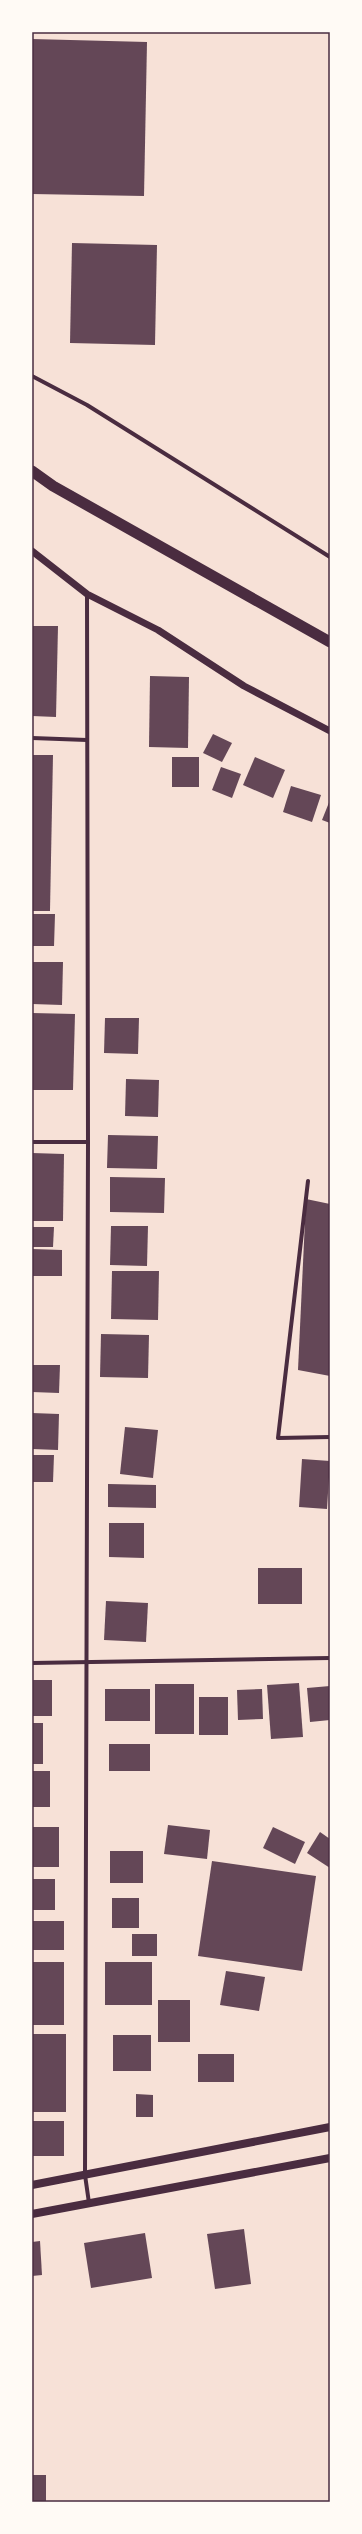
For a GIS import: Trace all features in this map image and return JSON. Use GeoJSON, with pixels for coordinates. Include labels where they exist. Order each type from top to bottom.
{"type":"FeatureCollection","features":[{"type":"Feature","properties":{"kind":"highway"},"geometry":{"type":"LineString","coordinates":[[32,471],[53,486],[330,642]]}},
{"type":"Feature","properties":{"kind":"main road"},"geometry":{"type":"LineString","coordinates":[[32,2185],[330,2127]]}},
{"type":"Feature","properties":{"kind":"main road"},"geometry":{"type":"LineString","coordinates":[[32,2214],[330,2158]]}},
{"type":"Feature","properties":{"kind":"street"},"geometry":{"type":"LineString","coordinates":[[32,376],[87,405],[330,556]]}},
{"type":"Feature","properties":{"kind":"street"},"geometry":{"type":"LineString","coordinates":[[32,551],[87,594],[158,630],[244,686],[330,731]]}},
{"type":"Feature","properties":{"kind":"street"},"geometry":{"type":"LineString","coordinates":[[87,594],[88,1662],[85,2175],[89,2203]]}},
{"type":"Feature","properties":{"kind":"street"},"geometry":{"type":"LineString","coordinates":[[32,738],[87,740]]}},
{"type":"Feature","properties":{"kind":"street"},"geometry":{"type":"LineString","coordinates":[[32,1142],[88,1142]]}},
{"type":"Feature","properties":{"kind":"street"},"geometry":{"type":"LineString","coordinates":[[308,1181],[278,1438],[330,1437]]}},
{"type":"Feature","properties":{"kind":"street"},"geometry":{"type":"LineString","coordinates":[[32,1663],[330,1658]]}},
{"type":"Feature","properties":{"kind":"building"},"geometry":{"type":"Polygon","coordinates":[[[32,39],[147,42],[144,196],[32,194],[32,39]]]}},
{"type":"Feature","properties":{"kind":"building"},"geometry":{"type":"Polygon","coordinates":[[[72,243],[157,245],[155,345],[70,343],[72,243]]]}},
{"type":"Feature","properties":{"kind":"building"},"geometry":{"type":"Polygon","coordinates":[[[32,626],[58,626],[56,717],[32,716],[32,626]]]}},
{"type":"Feature","properties":{"kind":"building"},"geometry":{"type":"Polygon","coordinates":[[[150,676],[189,677],[188,748],[149,747],[150,676]]]}},
{"type":"Feature","properties":{"kind":"building"},"geometry":{"type":"Polygon","coordinates":[[[213,734],[232,743],[222,762],[203,753],[213,734]]]}},
{"type":"Feature","properties":{"kind":"building"},"geometry":{"type":"Polygon","coordinates":[[[32,755],[53,755],[50,911],[32,911],[32,755]]]}},
{"type":"Feature","properties":{"kind":"building"},"geometry":{"type":"Polygon","coordinates":[[[172,757],[199,757],[199,787],[172,787],[172,757]]]}},
{"type":"Feature","properties":{"kind":"building"},"geometry":{"type":"Polygon","coordinates":[[[255,757],[285,770],[273,798],[243,785],[255,757]]]}},
{"type":"Feature","properties":{"kind":"building"},"geometry":{"type":"Polygon","coordinates":[[[221,767],[241,774],[232,798],[212,790],[221,767]]]}},
{"type":"Feature","properties":{"kind":"building"},"geometry":{"type":"Polygon","coordinates":[[[291,786],[321,795],[312,822],[283,812],[291,786]]]}},
{"type":"Feature","properties":{"kind":"building"},"geometry":{"type":"Polygon","coordinates":[[[330,800],[330,823],[322,820],[330,800]]]}},
{"type":"Feature","properties":{"kind":"building"},"geometry":{"type":"Polygon","coordinates":[[[32,914],[55,914],[54,946],[32,946],[32,914]]]}},
{"type":"Feature","properties":{"kind":"building"},"geometry":{"type":"Polygon","coordinates":[[[32,962],[63,962],[62,1005],[32,1004],[32,962]]]}},
{"type":"Feature","properties":{"kind":"building"},"geometry":{"type":"Polygon","coordinates":[[[32,1013],[75,1014],[73,1090],[32,1090],[32,1013]]]}},
{"type":"Feature","properties":{"kind":"building"},"geometry":{"type":"Polygon","coordinates":[[[105,1018],[139,1018],[138,1054],[104,1053],[105,1018]]]}},
{"type":"Feature","properties":{"kind":"building"},"geometry":{"type":"Polygon","coordinates":[[[126,1079],[159,1080],[158,1117],[125,1116],[126,1079]]]}},
{"type":"Feature","properties":{"kind":"building"},"geometry":{"type":"Polygon","coordinates":[[[108,1135],[158,1136],[157,1169],[107,1168],[108,1135]]]}},
{"type":"Feature","properties":{"kind":"building"},"geometry":{"type":"Polygon","coordinates":[[[32,1153],[64,1154],[63,1221],[32,1221],[32,1153]]]}},
{"type":"Feature","properties":{"kind":"building"},"geometry":{"type":"Polygon","coordinates":[[[110,1177],[165,1178],[164,1213],[110,1212],[110,1177]]]}},
{"type":"Feature","properties":{"kind":"building"},"geometry":{"type":"Polygon","coordinates":[[[306,1199],[330,1204],[330,1376],[298,1370],[306,1199]]]}},
{"type":"Feature","properties":{"kind":"building"},"geometry":{"type":"Polygon","coordinates":[[[111,1226],[148,1226],[147,1266],[110,1265],[111,1226]]]}},
{"type":"Feature","properties":{"kind":"building"},"geometry":{"type":"Polygon","coordinates":[[[32,1227],[54,1227],[53,1247],[32,1247],[32,1227]]]}},
{"type":"Feature","properties":{"kind":"building"},"geometry":{"type":"Polygon","coordinates":[[[32,1249],[62,1250],[62,1276],[32,1276],[32,1249]]]}},
{"type":"Feature","properties":{"kind":"building"},"geometry":{"type":"Polygon","coordinates":[[[112,1271],[159,1271],[158,1320],[111,1319],[112,1271]]]}},
{"type":"Feature","properties":{"kind":"building"},"geometry":{"type":"Polygon","coordinates":[[[101,1334],[149,1335],[148,1378],[100,1377],[101,1334]]]}},
{"type":"Feature","properties":{"kind":"building"},"geometry":{"type":"Polygon","coordinates":[[[32,1365],[60,1365],[59,1393],[32,1392],[32,1365]]]}},
{"type":"Feature","properties":{"kind":"building"},"geometry":{"type":"Polygon","coordinates":[[[32,1413],[59,1414],[58,1450],[32,1449],[32,1413]]]}},
{"type":"Feature","properties":{"kind":"building"},"geometry":{"type":"Polygon","coordinates":[[[125,1427],[158,1430],[153,1478],[120,1474],[125,1427]]]}},
{"type":"Feature","properties":{"kind":"building"},"geometry":{"type":"Polygon","coordinates":[[[32,1455],[54,1455],[53,1482],[32,1482],[32,1455]]]}},
{"type":"Feature","properties":{"kind":"building"},"geometry":{"type":"Polygon","coordinates":[[[302,1459],[330,1461],[327,1509],[299,1507],[302,1459]]]}},
{"type":"Feature","properties":{"kind":"building"},"geometry":{"type":"Polygon","coordinates":[[[108,1484],[156,1485],[156,1508],[108,1507],[108,1484]]]}},
{"type":"Feature","properties":{"kind":"building"},"geometry":{"type":"Polygon","coordinates":[[[109,1523],[144,1523],[144,1558],[109,1557],[109,1523]]]}},
{"type":"Feature","properties":{"kind":"building"},"geometry":{"type":"Polygon","coordinates":[[[258,1568],[302,1568],[302,1604],[258,1604],[258,1568]]]}},
{"type":"Feature","properties":{"kind":"building"},"geometry":{"type":"Polygon","coordinates":[[[106,1601],[148,1603],[146,1642],[104,1640],[106,1601]]]}},
{"type":"Feature","properties":{"kind":"building"},"geometry":{"type":"Polygon","coordinates":[[[32,1680],[52,1680],[52,1716],[32,1716],[32,1680]]]}},
{"type":"Feature","properties":{"kind":"building"},"geometry":{"type":"Polygon","coordinates":[[[299,1683],[303,1737],[271,1739],[267,1685],[299,1683]]]}},
{"type":"Feature","properties":{"kind":"building"},"geometry":{"type":"Polygon","coordinates":[[[155,1684],[194,1684],[194,1734],[155,1734],[155,1684]]]}},
{"type":"Feature","properties":{"kind":"building"},"geometry":{"type":"Polygon","coordinates":[[[330,1686],[330,1720],[310,1722],[307,1688],[330,1686]]]}},
{"type":"Feature","properties":{"kind":"building"},"geometry":{"type":"Polygon","coordinates":[[[105,1689],[150,1689],[150,1721],[105,1721],[105,1689]]]}},
{"type":"Feature","properties":{"kind":"building"},"geometry":{"type":"Polygon","coordinates":[[[262,1689],[263,1719],[238,1720],[237,1690],[262,1689]]]}},
{"type":"Feature","properties":{"kind":"building"},"geometry":{"type":"Polygon","coordinates":[[[199,1697],[228,1697],[228,1735],[199,1735],[199,1697]]]}},
{"type":"Feature","properties":{"kind":"building"},"geometry":{"type":"Polygon","coordinates":[[[32,1723],[43,1723],[43,1764],[32,1764],[32,1723]]]}},
{"type":"Feature","properties":{"kind":"building"},"geometry":{"type":"Polygon","coordinates":[[[109,1744],[150,1744],[150,1771],[109,1771],[109,1744]]]}},
{"type":"Feature","properties":{"kind":"building"},"geometry":{"type":"Polygon","coordinates":[[[32,1771],[50,1771],[50,1807],[32,1807],[32,1771]]]}},
{"type":"Feature","properties":{"kind":"building"},"geometry":{"type":"Polygon","coordinates":[[[168,1825],[210,1830],[207,1859],[164,1854],[168,1825]]]}},
{"type":"Feature","properties":{"kind":"building"},"geometry":{"type":"Polygon","coordinates":[[[32,1827],[59,1827],[59,1867],[32,1867],[32,1827]]]}},
{"type":"Feature","properties":{"kind":"building"},"geometry":{"type":"Polygon","coordinates":[[[273,1827],[305,1842],[295,1864],[263,1848],[273,1827]]]}},
{"type":"Feature","properties":{"kind":"building"},"geometry":{"type":"Polygon","coordinates":[[[320,1832],[330,1839],[330,1868],[307,1853],[320,1832]]]}},
{"type":"Feature","properties":{"kind":"building"},"geometry":{"type":"Polygon","coordinates":[[[110,1851],[143,1851],[143,1883],[110,1883],[110,1851]]]}},
{"type":"Feature","properties":{"kind":"building"},"geometry":{"type":"Polygon","coordinates":[[[212,1861],[316,1876],[302,1971],[198,1956],[212,1861]]]}},
{"type":"Feature","properties":{"kind":"building"},"geometry":{"type":"Polygon","coordinates":[[[32,1879],[55,1879],[55,1910],[32,1910],[32,1879]]]}},
{"type":"Feature","properties":{"kind":"building"},"geometry":{"type":"Polygon","coordinates":[[[112,1898],[139,1898],[139,1928],[112,1928],[112,1898]]]}},
{"type":"Feature","properties":{"kind":"building"},"geometry":{"type":"Polygon","coordinates":[[[32,1921],[64,1921],[64,1950],[32,1950],[32,1921]]]}},
{"type":"Feature","properties":{"kind":"building"},"geometry":{"type":"Polygon","coordinates":[[[132,1934],[157,1934],[157,1956],[132,1956],[132,1934]]]}},
{"type":"Feature","properties":{"kind":"building"},"geometry":{"type":"Polygon","coordinates":[[[32,1962],[64,1962],[64,2025],[32,2025],[32,1962]]]}},
{"type":"Feature","properties":{"kind":"building"},"geometry":{"type":"Polygon","coordinates":[[[105,1962],[152,1962],[152,2005],[105,2005],[105,1962]]]}},
{"type":"Feature","properties":{"kind":"building"},"geometry":{"type":"Polygon","coordinates":[[[226,1971],[265,1977],[259,2011],[220,2005],[226,1971]]]}},
{"type":"Feature","properties":{"kind":"building"},"geometry":{"type":"Polygon","coordinates":[[[158,2000],[190,2000],[190,2042],[158,2042],[158,2000]]]}},
{"type":"Feature","properties":{"kind":"building"},"geometry":{"type":"Polygon","coordinates":[[[32,2034],[66,2034],[66,2112],[32,2112],[32,2034]]]}},
{"type":"Feature","properties":{"kind":"building"},"geometry":{"type":"Polygon","coordinates":[[[113,2035],[151,2035],[151,2071],[113,2071],[113,2035]]]}},
{"type":"Feature","properties":{"kind":"building"},"geometry":{"type":"Polygon","coordinates":[[[198,2054],[234,2054],[234,2082],[198,2082],[198,2054]]]}},
{"type":"Feature","properties":{"kind":"building"},"geometry":{"type":"Polygon","coordinates":[[[136,2094],[153,2095],[153,2117],[136,2117],[136,2094]]]}},
{"type":"Feature","properties":{"kind":"building"},"geometry":{"type":"Polygon","coordinates":[[[32,2121],[64,2121],[64,2156],[32,2156],[32,2121]]]}},
{"type":"Feature","properties":{"kind":"building"},"geometry":{"type":"Polygon","coordinates":[[[244,2229],[251,2284],[215,2289],[207,2234],[244,2229]]]}},
{"type":"Feature","properties":{"kind":"building"},"geometry":{"type":"Polygon","coordinates":[[[145,2233],[152,2278],[91,2288],[84,2243],[145,2233]]]}},
{"type":"Feature","properties":{"kind":"building"},"geometry":{"type":"Polygon","coordinates":[[[40,2241],[42,2275],[32,2276],[32,2242],[40,2241]]]}},
{"type":"Feature","properties":{"kind":"building"},"geometry":{"type":"Polygon","coordinates":[[[32,2475],[46,2475],[46,2502],[32,2502],[32,2475]]]}}]}
